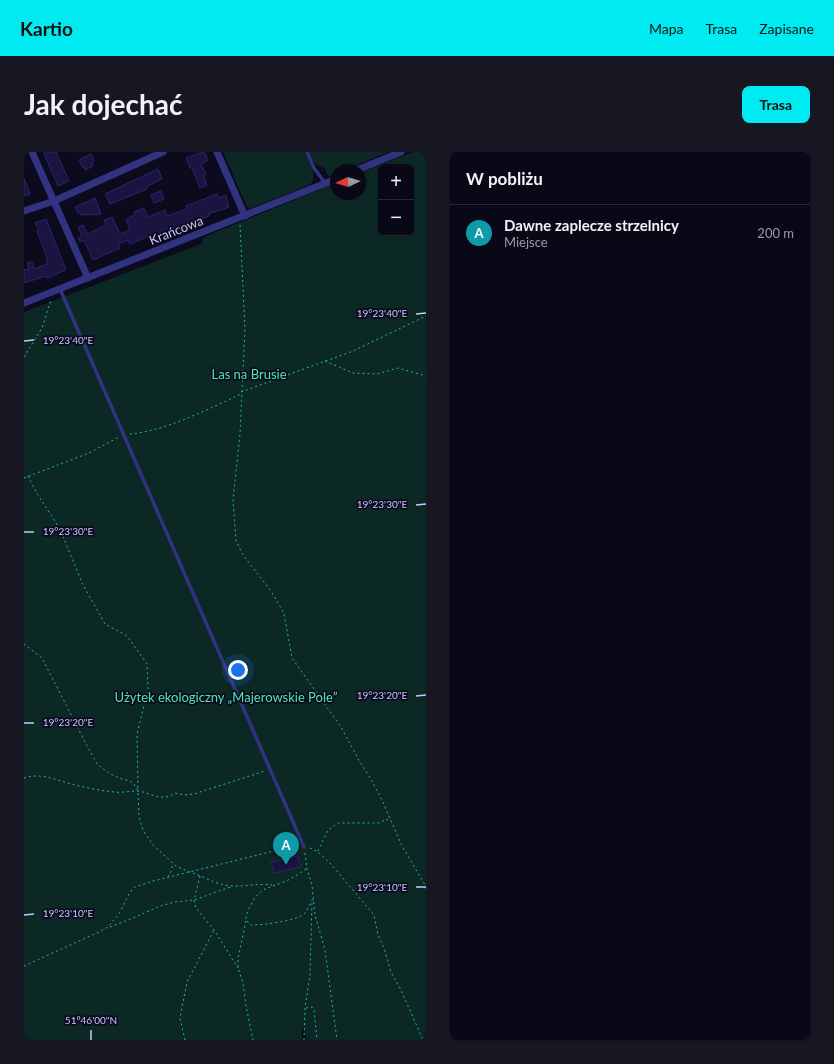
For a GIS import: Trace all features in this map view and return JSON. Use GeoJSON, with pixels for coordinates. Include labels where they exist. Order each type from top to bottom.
{"type":"FeatureCollection","features":[{"type":"Feature","properties":{"kind":"street"},"geometry":{"type":"LineString","coordinates":[[32,152],[88,278]]}},
{"type":"Feature","properties":{"kind":"street"},"geometry":{"type":"LineString","coordinates":[[24,211],[54,201],[163,152]]}},
{"type":"Feature","properties":{"kind":"street"},"geometry":{"type":"LineString","coordinates":[[217,152],[242,217]]}},
{"type":"Feature","properties":{"kind":"street"},"geometry":{"type":"LineString","coordinates":[[366,166],[401,152]]}},
{"type":"Feature","properties":{"kind":"street","name":"Krańcowa"},"geometry":{"type":"LineString","coordinates":[[24,303],[330,181]]}},
{"type":"Feature","properties":{"kind":"lane"},"geometry":{"type":"LineString","coordinates":[[307,152],[314,168],[325,183]]}},
{"type":"Feature","properties":{"kind":"lane"},"geometry":{"type":"LineString","coordinates":[[57,290],[123,435],[304,847]]}},
{"type":"Feature","properties":{"kind":"path"},"geometry":{"type":"LineString","coordinates":[[242,217],[245,329],[240,434],[233,500],[236,541],[243,555],[271,591],[284,613],[292,658],[341,726],[360,762],[376,787],[401,844],[426,889]]}},
{"type":"Feature","properties":{"kind":"path"},"geometry":{"type":"LineString","coordinates":[[24,357],[42,328],[57,290]]}},
{"type":"Feature","properties":{"kind":"path"},"geometry":{"type":"LineString","coordinates":[[24,478],[89,453],[123,435],[139,434],[159,429],[239,395],[241,392],[353,351],[426,316]]}},
{"type":"Feature","properties":{"kind":"path"},"geometry":{"type":"LineString","coordinates":[[324,361],[353,373],[377,374],[398,368],[426,376]]}},
{"type":"Feature","properties":{"kind":"path"},"geometry":{"type":"LineString","coordinates":[[28,476],[36,492],[60,529],[82,583],[105,624],[127,636],[147,664],[148,690],[136,734],[139,817],[143,830],[153,845],[172,863],[180,868],[211,881],[234,886]]}},
{"type":"Feature","properties":{"kind":"path"},"geometry":{"type":"LineString","coordinates":[[24,644],[42,658],[97,764],[110,774],[122,780],[130,781],[134,784],[138,791]]}},
{"type":"Feature","properties":{"kind":"path"},"geometry":{"type":"LineString","coordinates":[[24,778],[50,777],[80,786],[113,792],[138,791],[156,797],[169,797],[175,793],[184,795],[194,794],[270,770]]}},
{"type":"Feature","properties":{"kind":"path"},"geometry":{"type":"LineString","coordinates":[[317,852],[328,830],[338,823],[380,823],[386,819],[390,821]]}},
{"type":"Feature","properties":{"kind":"path"},"geometry":{"type":"LineString","coordinates":[[304,847],[307,869],[312,885],[318,929],[325,950],[337,1040]]}},
{"type":"Feature","properties":{"kind":"path"},"geometry":{"type":"LineString","coordinates":[[108,927],[119,914],[128,896],[135,887],[282,850],[304,847],[310,848],[331,864],[374,915],[378,935],[391,972],[401,990],[423,1040]]}},
{"type":"Feature","properties":{"kind":"path"},"geometry":{"type":"LineString","coordinates":[[167,878],[172,870],[172,863]]}},
{"type":"Feature","properties":{"kind":"path"},"geometry":{"type":"LineString","coordinates":[[238,968],[238,958],[247,913],[254,899],[261,891],[307,869]]}},
{"type":"Feature","properties":{"kind":"path"},"geometry":{"type":"LineString","coordinates":[[200,876],[194,900],[196,908],[214,930],[238,968],[243,983],[253,1040]]}},
{"type":"Feature","properties":{"kind":"path"},"geometry":{"type":"LineString","coordinates":[[24,966],[108,927],[165,905],[194,900],[234,886],[258,884],[272,885]]}},
{"type":"Feature","properties":{"kind":"path"},"geometry":{"type":"LineString","coordinates":[[246,920],[251,925],[258,925],[300,916],[305,913],[313,898]]}},
{"type":"Feature","properties":{"kind":"path"},"geometry":{"type":"LineString","coordinates":[[304,1040],[305,1008],[310,975],[312,900]]}},
{"type":"Feature","properties":{"kind":"path"},"geometry":{"type":"LineString","coordinates":[[184,1040],[180,1018],[188,982],[214,930]]}},
{"type":"Feature","properties":{"kind":"path"},"geometry":{"type":"LineString","coordinates":[[305,1008],[312,1007],[314,1010],[317,1040]]}},
{"type":"Feature","properties":{"kind":"green space"},"geometry":{"type":"Polygon","coordinates":[[[223,152],[304,152],[311,165],[314,178],[309,185],[248,209],[223,152]]]}},
{"type":"Feature","properties":{"kind":"green space"},"geometry":{"type":"Polygon","coordinates":[[[309,152],[388,152],[359,164],[330,164],[329,177],[325,170],[326,169],[315,164],[309,152]]]}},
{"type":"Feature","properties":{"kind":"green space","name":"Las na Brusie"},"geometry":{"type":"Polygon","coordinates":[[[413,152],[426,152],[426,1040],[306,1040],[302,1026],[302,1040],[24,1040],[24,312],[201,244],[204,237],[330,185],[330,200],[366,200],[366,171],[378,166],[378,236],[414,236],[414,164],[383,164],[413,152]]]}},
{"type":"Feature","properties":{"kind":"building"},"geometry":{"type":"Polygon","coordinates":[[[44,152],[56,152],[69,181],[58,186],[44,152]]]}},
{"type":"Feature","properties":{"kind":"building"},"geometry":{"type":"Polygon","coordinates":[[[204,152],[208,160],[201,164],[206,174],[203,175],[207,185],[200,188],[192,168],[190,168],[186,158],[204,152]]]}},
{"type":"Feature","properties":{"kind":"building"},"geometry":{"type":"Polygon","coordinates":[[[91,154],[94,161],[92,162],[93,166],[85,170],[79,160],[91,154]]]}},
{"type":"Feature","properties":{"kind":"building"},"geometry":{"type":"Polygon","coordinates":[[[158,169],[162,179],[146,187],[147,189],[110,204],[105,194],[158,169]]]}},
{"type":"Feature","properties":{"kind":"building"},"geometry":{"type":"Polygon","coordinates":[[[24,178],[30,194],[24,196],[24,178]]]}},
{"type":"Feature","properties":{"kind":"building"},"geometry":{"type":"Polygon","coordinates":[[[161,191],[164,199],[154,203],[151,195],[161,191]]]}},
{"type":"Feature","properties":{"kind":"building"},"geometry":{"type":"Polygon","coordinates":[[[217,194],[219,198],[226,195],[229,207],[158,235],[154,234],[130,244],[128,240],[118,244],[120,248],[93,260],[84,240],[80,242],[78,238],[82,236],[78,227],[83,225],[87,234],[106,225],[104,220],[112,217],[120,234],[130,230],[126,219],[135,215],[134,212],[144,208],[148,217],[165,210],[167,216],[187,209],[186,206],[217,194]]]}},
{"type":"Feature","properties":{"kind":"building"},"geometry":{"type":"Polygon","coordinates":[[[95,198],[101,214],[82,215],[78,213],[75,207],[95,198]]]}},
{"type":"Feature","properties":{"kind":"building"},"geometry":{"type":"Polygon","coordinates":[[[46,219],[66,270],[47,278],[46,276],[24,283],[24,270],[29,269],[27,263],[32,262],[34,269],[47,264],[46,261],[48,260],[37,231],[39,230],[35,223],[46,219]]]}},
{"type":"Feature","properties":{"kind":"building"},"geometry":{"type":"Polygon","coordinates":[[[298,856],[301,867],[274,873],[271,862],[298,856]]]}},
{"type":"Feature","properties":{"kind":"place","name":"Dawne zaplecze strzelnicy"},"geometry":{"type":"Point","coordinates":[286,865]}},
{"type":"Feature","properties":{"kind":"park label","name":"Użytek ekologiczny „Majerowskie Pole”"},"geometry":{"type":"Point","coordinates":[226,697]}}]}
